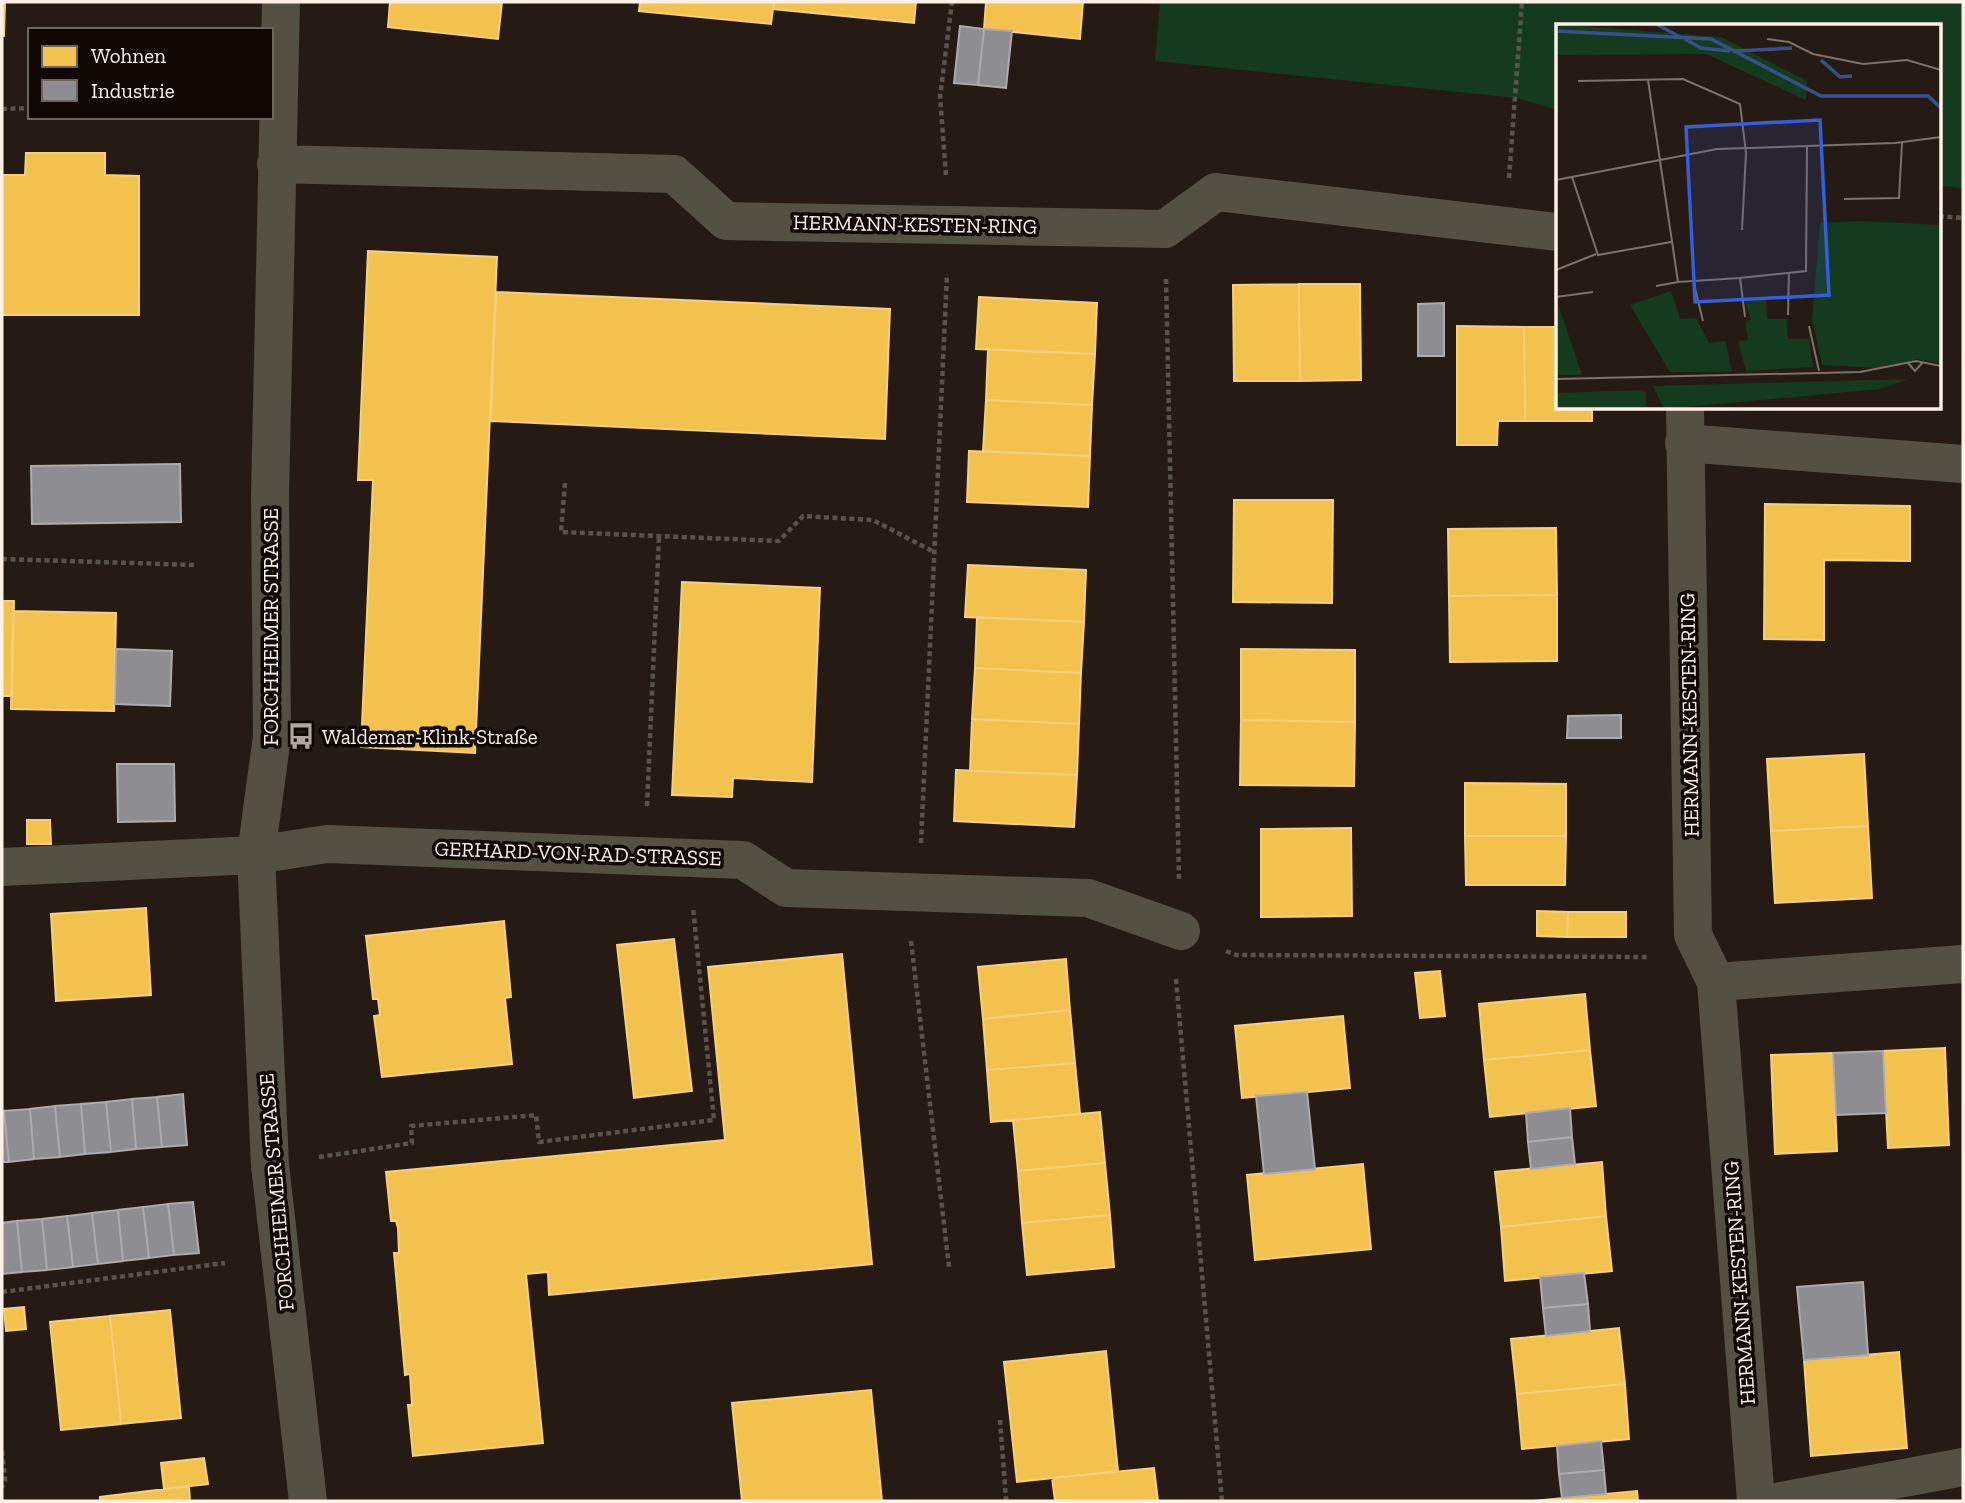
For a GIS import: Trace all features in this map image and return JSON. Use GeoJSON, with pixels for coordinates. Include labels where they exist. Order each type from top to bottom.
{"type":"FeatureCollection","features":[{"type":"Feature","properties":{"kind":"street","name":"FORCHHEIMER STRASSE"},"geometry":{"type":"LineString","coordinates":[[281,2],[270,495],[272,736],[256,855],[270,1165],[308,1501]]}},
{"type":"Feature","properties":{"kind":"street","name":"HERMANN-KESTEN-RING"},"geometry":{"type":"LineString","coordinates":[[276,164],[674,174],[726,221],[1165,229]]}},
{"type":"Feature","properties":{"kind":"street"},"geometry":{"type":"LineString","coordinates":[[1165,229],[1216,192],[1556,232]]}},
{"type":"Feature","properties":{"kind":"street","name":"HERMANN-KESTEN-RING"},"geometry":{"type":"LineString","coordinates":[[1756,1501],[1709,970],[1693,935],[1685,425],[1963,464]]}},
{"type":"Feature","properties":{"kind":"street","name":"GERHARD-VON-RAD-STRASSE"},"geometry":{"type":"LineString","coordinates":[[256,855],[327,844],[743,860],[786,888],[1087,898],[1181,931]]}},
{"type":"Feature","properties":{"kind":"street"},"geometry":{"type":"LineString","coordinates":[[2,867],[256,855]]}},
{"type":"Feature","properties":{"kind":"street"},"geometry":{"type":"LineString","coordinates":[[1709,970],[1963,964]]}},
{"type":"Feature","properties":{"kind":"street"},"geometry":{"type":"LineString","coordinates":[[1781,1501],[1963,1467]]}},
{"type":"Feature","properties":{"kind":"path"},"geometry":{"type":"LineString","coordinates":[[949,1267],[912,892],[934,552],[949,224],[940,97],[952,2]]}},
{"type":"Feature","properties":{"kind":"path"},"geometry":{"type":"LineString","coordinates":[[1505,228],[1522,2]]}},
{"type":"Feature","properties":{"kind":"path"},"geometry":{"type":"LineString","coordinates":[[2,109],[28,108]]}},
{"type":"Feature","properties":{"kind":"path"},"geometry":{"type":"LineString","coordinates":[[1940,216],[1963,218]]}},
{"type":"Feature","properties":{"kind":"path"},"geometry":{"type":"LineString","coordinates":[[1165,229],[1181,931],[1175,984],[1222,1501]]}},
{"type":"Feature","properties":{"kind":"path"},"geometry":{"type":"LineString","coordinates":[[565,483],[562,532],[779,541],[803,516],[873,520],[934,552]]}},
{"type":"Feature","properties":{"kind":"path"},"geometry":{"type":"LineString","coordinates":[[644,856],[659,536]]}},
{"type":"Feature","properties":{"kind":"path"},"geometry":{"type":"LineString","coordinates":[[2,559],[196,565]]}},
{"type":"Feature","properties":{"kind":"path"},"geometry":{"type":"LineString","coordinates":[[270,1165],[412,1143],[411,1126],[536,1115],[539,1142],[714,1120],[688,858]]}},
{"type":"Feature","properties":{"kind":"path"},"geometry":{"type":"LineString","coordinates":[[1181,931],[1236,956],[1709,970]]}},
{"type":"Feature","properties":{"kind":"path"},"geometry":{"type":"LineString","coordinates":[[2,1292],[225,1263]]}},
{"type":"Feature","properties":{"kind":"path"},"geometry":{"type":"LineString","coordinates":[[1000,1419],[1006,1499],[1011,1501]]}},
{"type":"Feature","properties":{"kind":"path"},"geometry":{"type":"LineString","coordinates":[[2,1451],[5,1480],[2,1487]]}},
{"type":"Feature","properties":{"kind":"green space"},"geometry":{"type":"Polygon","coordinates":[[[1160,2],[1963,2],[1963,188],[1940,186],[1940,24],[1556,24],[1556,110],[1517,98],[1155,61],[1160,2]]]}},
{"type":"Feature","properties":{"kind":"building: Wohnen"},"geometry":{"type":"Polygon","coordinates":[[[2,2],[5,2],[4,36],[2,36],[2,2]]]}},
{"type":"Feature","properties":{"kind":"building: Wohnen"},"geometry":{"type":"Polygon","coordinates":[[[390,2],[502,2],[498,39],[388,27],[390,2]]]}},
{"type":"Feature","properties":{"kind":"building: Wohnen"},"geometry":{"type":"Polygon","coordinates":[[[640,2],[774,2],[771,24],[639,11],[640,2]]]}},
{"type":"Feature","properties":{"kind":"building: Wohnen"},"geometry":{"type":"Polygon","coordinates":[[[774,2],[916,2],[914,23],[773,9],[774,2]]]}},
{"type":"Feature","properties":{"kind":"building: Wohnen"},"geometry":{"type":"Polygon","coordinates":[[[986,2],[1083,2],[1080,39],[984,29],[986,2]]]}},
{"type":"Feature","properties":{"kind":"building: Wohnen"},"geometry":{"type":"Polygon","coordinates":[[[26,153],[105,153],[105,175],[139,176],[139,315],[2,315],[2,175],[25,175],[26,153]]]}},
{"type":"Feature","properties":{"kind":"building: Wohnen"},"geometry":{"type":"Polygon","coordinates":[[[368,251],[497,257],[475,753],[361,747],[373,480],[358,480],[368,251]]]}},
{"type":"Feature","properties":{"kind":"building: Wohnen"},"geometry":{"type":"Polygon","coordinates":[[[1299,284],[1360,284],[1361,380],[1300,381],[1299,284]]]}},
{"type":"Feature","properties":{"kind":"building: Wohnen"},"geometry":{"type":"Polygon","coordinates":[[[1299,284],[1300,381],[1234,381],[1233,285],[1299,284]]]}},
{"type":"Feature","properties":{"kind":"building: Wohnen"},"geometry":{"type":"Polygon","coordinates":[[[496,292],[890,309],[885,439],[491,421],[496,292]]]}},
{"type":"Feature","properties":{"kind":"building: Wohnen"},"geometry":{"type":"Polygon","coordinates":[[[979,297],[1097,303],[1095,354],[976,349],[979,297]]]}},
{"type":"Feature","properties":{"kind":"building: Wohnen"},"geometry":{"type":"Polygon","coordinates":[[[1457,326],[1524,327],[1525,421],[1498,421],[1497,445],[1457,445],[1457,326]]]}},
{"type":"Feature","properties":{"kind":"building: Wohnen"},"geometry":{"type":"Polygon","coordinates":[[[1524,327],[1556,327],[1556,410],[1592,410],[1592,421],[1525,421],[1524,327]]]}},
{"type":"Feature","properties":{"kind":"building: Wohnen"},"geometry":{"type":"Polygon","coordinates":[[[988,349],[1095,354],[1092,405],[986,400],[988,349]]]}},
{"type":"Feature","properties":{"kind":"building: Wohnen"},"geometry":{"type":"Polygon","coordinates":[[[986,400],[1092,405],[1090,456],[983,451],[986,400]]]}},
{"type":"Feature","properties":{"kind":"building: Wohnen"},"geometry":{"type":"Polygon","coordinates":[[[969,451],[1090,456],[1088,507],[967,502],[969,451]]]}},
{"type":"Feature","properties":{"kind":"building: Wohnen"},"geometry":{"type":"Polygon","coordinates":[[[1234,500],[1333,500],[1332,603],[1233,602],[1234,500]]]}},
{"type":"Feature","properties":{"kind":"building: Wohnen"},"geometry":{"type":"Polygon","coordinates":[[[1765,504],[1910,506],[1910,561],[1824,560],[1824,640],[1764,639],[1765,504]]]}},
{"type":"Feature","properties":{"kind":"building: Wohnen"},"geometry":{"type":"Polygon","coordinates":[[[1556,528],[1557,595],[1449,596],[1448,529],[1556,528]]]}},
{"type":"Feature","properties":{"kind":"building: Wohnen"},"geometry":{"type":"Polygon","coordinates":[[[968,565],[1086,570],[1084,622],[965,617],[968,565]]]}},
{"type":"Feature","properties":{"kind":"building: Wohnen"},"geometry":{"type":"Polygon","coordinates":[[[682,582],[820,588],[812,782],[733,778],[732,797],[672,795],[682,582]]]}},
{"type":"Feature","properties":{"kind":"building: Wohnen"},"geometry":{"type":"Polygon","coordinates":[[[1557,595],[1557,661],[1450,662],[1449,596],[1557,595]]]}},
{"type":"Feature","properties":{"kind":"building: Wohnen"},"geometry":{"type":"Polygon","coordinates":[[[2,601],[14,601],[12,696],[2,696],[2,601]]]}},
{"type":"Feature","properties":{"kind":"building: Wohnen"},"geometry":{"type":"Polygon","coordinates":[[[13,611],[116,613],[114,711],[11,709],[13,611]]]}},
{"type":"Feature","properties":{"kind":"building: Wohnen"},"geometry":{"type":"Polygon","coordinates":[[[977,617],[1084,622],[1081,673],[975,668],[977,617]]]}},
{"type":"Feature","properties":{"kind":"building: Wohnen"},"geometry":{"type":"Polygon","coordinates":[[[1241,649],[1355,650],[1355,722],[1241,720],[1241,649]]]}},
{"type":"Feature","properties":{"kind":"building: Wohnen"},"geometry":{"type":"Polygon","coordinates":[[[975,668],[1081,673],[1079,724],[972,719],[975,668]]]}},
{"type":"Feature","properties":{"kind":"building: Wohnen"},"geometry":{"type":"Polygon","coordinates":[[[972,719],[1079,724],[1077,775],[970,771],[972,719]]]}},
{"type":"Feature","properties":{"kind":"building: Wohnen"},"geometry":{"type":"Polygon","coordinates":[[[1241,720],[1355,722],[1354,786],[1240,785],[1241,720]]]}},
{"type":"Feature","properties":{"kind":"building: Wohnen"},"geometry":{"type":"Polygon","coordinates":[[[1864,754],[1868,826],[1771,831],[1767,759],[1864,754]]]}},
{"type":"Feature","properties":{"kind":"building: Wohnen"},"geometry":{"type":"Polygon","coordinates":[[[956,770],[1077,775],[1074,827],[954,821],[956,770]]]}},
{"type":"Feature","properties":{"kind":"building: Wohnen"},"geometry":{"type":"Polygon","coordinates":[[[1465,783],[1566,784],[1566,836],[1465,836],[1465,783]]]}},
{"type":"Feature","properties":{"kind":"building: Wohnen"},"geometry":{"type":"Polygon","coordinates":[[[27,820],[50,820],[51,844],[27,844],[27,820]]]}},
{"type":"Feature","properties":{"kind":"building: Wohnen"},"geometry":{"type":"Polygon","coordinates":[[[1868,826],[1872,898],[1775,903],[1771,831],[1868,826]]]}},
{"type":"Feature","properties":{"kind":"building: Wohnen"},"geometry":{"type":"Polygon","coordinates":[[[1351,828],[1352,916],[1261,917],[1261,829],[1351,828]]]}},
{"type":"Feature","properties":{"kind":"building: Wohnen"},"geometry":{"type":"Polygon","coordinates":[[[1465,836],[1566,836],[1565,885],[1466,885],[1465,836]]]}},
{"type":"Feature","properties":{"kind":"building: Wohnen"},"geometry":{"type":"Polygon","coordinates":[[[146,908],[151,995],[56,1001],[51,914],[146,908]]]}},
{"type":"Feature","properties":{"kind":"building: Wohnen"},"geometry":{"type":"Polygon","coordinates":[[[1537,911],[1568,912],[1567,937],[1537,936],[1537,911]]]}},
{"type":"Feature","properties":{"kind":"building: Wohnen"},"geometry":{"type":"Polygon","coordinates":[[[1568,912],[1626,912],[1626,937],[1567,937],[1568,912]]]}},
{"type":"Feature","properties":{"kind":"building: Wohnen"},"geometry":{"type":"Polygon","coordinates":[[[504,921],[511,997],[505,998],[512,1064],[382,1077],[374,1016],[380,1015],[378,999],[373,999],[366,936],[504,921]]]}},
{"type":"Feature","properties":{"kind":"building: Wohnen"},"geometry":{"type":"Polygon","coordinates":[[[674,939],[692,1091],[634,1098],[617,945],[674,939]]]}},
{"type":"Feature","properties":{"kind":"building: Wohnen"},"geometry":{"type":"Polygon","coordinates":[[[842,954],[872,1264],[549,1295],[548,1272],[526,1274],[543,1443],[413,1456],[408,1405],[412,1405],[410,1374],[405,1375],[394,1253],[399,1253],[398,1228],[396,1221],[391,1221],[386,1172],[725,1140],[708,967],[842,954]]]}},
{"type":"Feature","properties":{"kind":"building: Wohnen"},"geometry":{"type":"Polygon","coordinates":[[[1066,959],[1070,1010],[983,1019],[978,967],[1066,959]]]}},
{"type":"Feature","properties":{"kind":"building: Wohnen"},"geometry":{"type":"Polygon","coordinates":[[[1440,971],[1445,1016],[1420,1018],[1415,973],[1440,971]]]}},
{"type":"Feature","properties":{"kind":"building: Wohnen"},"geometry":{"type":"Polygon","coordinates":[[[1585,994],[1590,1050],[1484,1060],[1479,1004],[1585,994]]]}},
{"type":"Feature","properties":{"kind":"building: Wohnen"},"geometry":{"type":"Polygon","coordinates":[[[1070,1010],[1075,1063],[987,1070],[983,1019],[1070,1010]]]}},
{"type":"Feature","properties":{"kind":"building: Wohnen"},"geometry":{"type":"Polygon","coordinates":[[[1343,1016],[1350,1088],[1242,1098],[1235,1026],[1343,1016]]]}},
{"type":"Feature","properties":{"kind":"building: Wohnen"},"geometry":{"type":"Polygon","coordinates":[[[1945,1048],[1949,1145],[1888,1148],[1883,1051],[1945,1048]]]}},
{"type":"Feature","properties":{"kind":"building: Wohnen"},"geometry":{"type":"Polygon","coordinates":[[[1590,1050],[1596,1106],[1490,1117],[1484,1060],[1590,1050]]]}},
{"type":"Feature","properties":{"kind":"building: Wohnen"},"geometry":{"type":"Polygon","coordinates":[[[1833,1053],[1837,1151],[1775,1154],[1771,1055],[1833,1053]]]}},
{"type":"Feature","properties":{"kind":"building: Wohnen"},"geometry":{"type":"Polygon","coordinates":[[[1075,1063],[1080,1114],[991,1122],[987,1070],[1075,1063]]]}},
{"type":"Feature","properties":{"kind":"building: Wohnen"},"geometry":{"type":"Polygon","coordinates":[[[1100,1112],[1105,1163],[1018,1171],[1013,1120],[1100,1112]]]}},
{"type":"Feature","properties":{"kind":"building: Wohnen"},"geometry":{"type":"Polygon","coordinates":[[[1602,1162],[1606,1216],[1501,1227],[1495,1172],[1602,1162]]]}},
{"type":"Feature","properties":{"kind":"building: Wohnen"},"geometry":{"type":"Polygon","coordinates":[[[1105,1163],[1110,1215],[1022,1223],[1018,1171],[1105,1163]]]}},
{"type":"Feature","properties":{"kind":"building: Wohnen"},"geometry":{"type":"Polygon","coordinates":[[[1363,1164],[1371,1249],[1255,1260],[1247,1175],[1363,1164]]]}},
{"type":"Feature","properties":{"kind":"building: Wohnen"},"geometry":{"type":"Polygon","coordinates":[[[1110,1215],[1114,1267],[1027,1275],[1022,1223],[1110,1215]]]}},
{"type":"Feature","properties":{"kind":"building: Wohnen"},"geometry":{"type":"Polygon","coordinates":[[[1606,1216],[1612,1271],[1505,1281],[1501,1227],[1606,1216]]]}},
{"type":"Feature","properties":{"kind":"building: Wohnen"},"geometry":{"type":"Polygon","coordinates":[[[24,1307],[26,1329],[6,1331],[4,1309],[24,1307]]]}},
{"type":"Feature","properties":{"kind":"building: Wohnen"},"geometry":{"type":"Polygon","coordinates":[[[170,1310],[181,1418],[121,1424],[110,1316],[170,1310]]]}},
{"type":"Feature","properties":{"kind":"building: Wohnen"},"geometry":{"type":"Polygon","coordinates":[[[110,1316],[121,1424],[61,1430],[50,1322],[110,1316]]]}},
{"type":"Feature","properties":{"kind":"building: Wohnen"},"geometry":{"type":"Polygon","coordinates":[[[1619,1328],[1625,1384],[1517,1394],[1511,1339],[1619,1328]]]}},
{"type":"Feature","properties":{"kind":"building: Wohnen"},"geometry":{"type":"Polygon","coordinates":[[[1106,1351],[1118,1471],[1017,1482],[1004,1362],[1106,1351]]]}},
{"type":"Feature","properties":{"kind":"building: Wohnen"},"geometry":{"type":"Polygon","coordinates":[[[1899,1352],[1907,1448],[1811,1456],[1804,1360],[1899,1352]]]}},
{"type":"Feature","properties":{"kind":"building: Wohnen"},"geometry":{"type":"Polygon","coordinates":[[[1625,1384],[1629,1439],[1522,1449],[1517,1394],[1625,1384]]]}},
{"type":"Feature","properties":{"kind":"building: Wohnen"},"geometry":{"type":"Polygon","coordinates":[[[871,1390],[882,1501],[742,1501],[732,1403],[871,1390]]]}},
{"type":"Feature","properties":{"kind":"building: Wohnen"},"geometry":{"type":"Polygon","coordinates":[[[204,1458],[208,1484],[164,1489],[161,1463],[204,1458]]]}},
{"type":"Feature","properties":{"kind":"building: Wohnen"},"geometry":{"type":"Polygon","coordinates":[[[1154,1468],[1158,1501],[1055,1501],[1052,1478],[1154,1468]]]}},
{"type":"Feature","properties":{"kind":"building: Wohnen"},"geometry":{"type":"Polygon","coordinates":[[[189,1486],[190,1501],[100,1501],[100,1497],[189,1486]]]}},
{"type":"Feature","properties":{"kind":"building: Wohnen"},"geometry":{"type":"Polygon","coordinates":[[[1637,1491],[1638,1501],[1533,1501],[1606,1494],[1637,1491]]]}},
{"type":"Feature","properties":{"kind":"building: Industrie"},"geometry":{"type":"Polygon","coordinates":[[[960,26],[984,29],[978,85],[954,83],[960,26]]]}},
{"type":"Feature","properties":{"kind":"building: Industrie"},"geometry":{"type":"Polygon","coordinates":[[[984,29],[1012,31],[1006,88],[978,85],[984,29]]]}},
{"type":"Feature","properties":{"kind":"building: Industrie"},"geometry":{"type":"Polygon","coordinates":[[[1444,303],[1444,356],[1418,356],[1418,304],[1444,303]]]}},
{"type":"Feature","properties":{"kind":"building: Industrie"},"geometry":{"type":"Polygon","coordinates":[[[180,464],[181,522],[32,524],[31,466],[180,464]]]}},
{"type":"Feature","properties":{"kind":"building: Industrie"},"geometry":{"type":"Polygon","coordinates":[[[116,649],[172,651],[170,706],[115,704],[116,649]]]}},
{"type":"Feature","properties":{"kind":"building: Industrie"},"geometry":{"type":"Polygon","coordinates":[[[1621,715],[1621,738],[1567,738],[1568,716],[1621,715]]]}},
{"type":"Feature","properties":{"kind":"building: Industrie"},"geometry":{"type":"Polygon","coordinates":[[[117,764],[174,764],[175,821],[118,822],[117,764]]]}},
{"type":"Feature","properties":{"kind":"building: Industrie"},"geometry":{"type":"Polygon","coordinates":[[[1883,1051],[1886,1113],[1836,1115],[1833,1053],[1883,1051]]]}},
{"type":"Feature","properties":{"kind":"building: Industrie"},"geometry":{"type":"Polygon","coordinates":[[[1307,1092],[1315,1169],[1264,1174],[1256,1096],[1307,1092]]]}},
{"type":"Feature","properties":{"kind":"building: Industrie"},"geometry":{"type":"Polygon","coordinates":[[[183,1094],[187,1145],[162,1147],[157,1097],[183,1094]]]}},
{"type":"Feature","properties":{"kind":"building: Industrie"},"geometry":{"type":"Polygon","coordinates":[[[157,1097],[162,1147],[136,1149],[132,1099],[157,1097]]]}},
{"type":"Feature","properties":{"kind":"building: Industrie"},"geometry":{"type":"Polygon","coordinates":[[[132,1099],[136,1149],[111,1152],[106,1102],[132,1099]]]}},
{"type":"Feature","properties":{"kind":"building: Industrie"},"geometry":{"type":"Polygon","coordinates":[[[106,1102],[111,1152],[85,1154],[81,1104],[106,1102]]]}},
{"type":"Feature","properties":{"kind":"building: Industrie"},"geometry":{"type":"Polygon","coordinates":[[[81,1104],[85,1154],[60,1157],[55,1106],[81,1104]]]}},
{"type":"Feature","properties":{"kind":"building: Industrie"},"geometry":{"type":"Polygon","coordinates":[[[55,1106],[60,1157],[34,1159],[30,1109],[55,1106]]]}},
{"type":"Feature","properties":{"kind":"building: Industrie"},"geometry":{"type":"Polygon","coordinates":[[[1570,1108],[1572,1137],[1528,1142],[1526,1113],[1570,1108]]]}},
{"type":"Feature","properties":{"kind":"building: Industrie"},"geometry":{"type":"Polygon","coordinates":[[[30,1109],[34,1159],[9,1162],[4,1111],[30,1109]]]}},
{"type":"Feature","properties":{"kind":"building: Industrie"},"geometry":{"type":"Polygon","coordinates":[[[4,1111],[9,1162],[2,1162],[4,1111]]]}},
{"type":"Feature","properties":{"kind":"building: Industrie"},"geometry":{"type":"Polygon","coordinates":[[[1572,1137],[1575,1164],[1531,1169],[1528,1142],[1572,1137]]]}},
{"type":"Feature","properties":{"kind":"building: Industrie"},"geometry":{"type":"Polygon","coordinates":[[[193,1202],[199,1253],[174,1255],[168,1204],[193,1202]]]}},
{"type":"Feature","properties":{"kind":"building: Industrie"},"geometry":{"type":"Polygon","coordinates":[[[168,1204],[174,1255],[149,1258],[143,1207],[168,1204]]]}},
{"type":"Feature","properties":{"kind":"building: Industrie"},"geometry":{"type":"Polygon","coordinates":[[[143,1207],[149,1258],[123,1261],[118,1210],[143,1207]]]}},
{"type":"Feature","properties":{"kind":"building: Industrie"},"geometry":{"type":"Polygon","coordinates":[[[118,1210],[123,1261],[98,1264],[92,1213],[118,1210]]]}},
{"type":"Feature","properties":{"kind":"building: Industrie"},"geometry":{"type":"Polygon","coordinates":[[[92,1213],[98,1264],[73,1267],[67,1216],[92,1213]]]}},
{"type":"Feature","properties":{"kind":"building: Industrie"},"geometry":{"type":"Polygon","coordinates":[[[67,1216],[73,1267],[47,1270],[42,1219],[67,1216]]]}},
{"type":"Feature","properties":{"kind":"building: Industrie"},"geometry":{"type":"Polygon","coordinates":[[[42,1219],[47,1270],[22,1272],[17,1221],[42,1219]]]}},
{"type":"Feature","properties":{"kind":"building: Industrie"},"geometry":{"type":"Polygon","coordinates":[[[17,1221],[22,1272],[2,1274],[2,1223],[17,1221]]]}},
{"type":"Feature","properties":{"kind":"building: Industrie"},"geometry":{"type":"Polygon","coordinates":[[[1584,1273],[1588,1304],[1543,1308],[1540,1277],[1584,1273]]]}},
{"type":"Feature","properties":{"kind":"building: Industrie"},"geometry":{"type":"Polygon","coordinates":[[[1863,1282],[1868,1355],[1804,1360],[1797,1287],[1863,1282]]]}},
{"type":"Feature","properties":{"kind":"building: Industrie"},"geometry":{"type":"Polygon","coordinates":[[[1588,1304],[1590,1331],[1546,1336],[1543,1308],[1588,1304]]]}},
{"type":"Feature","properties":{"kind":"building: Industrie"},"geometry":{"type":"Polygon","coordinates":[[[1601,1441],[1604,1470],[1559,1474],[1557,1446],[1601,1441]]]}},
{"type":"Feature","properties":{"kind":"building: Industrie"},"geometry":{"type":"Polygon","coordinates":[[[1604,1470],[1606,1494],[1562,1498],[1559,1474],[1604,1470]]]}},
{"type":"Feature","properties":{"kind":"place","name":"Waldemar-Klink-Straße"},"geometry":{"type":"Point","coordinates":[301,736]}}]}
